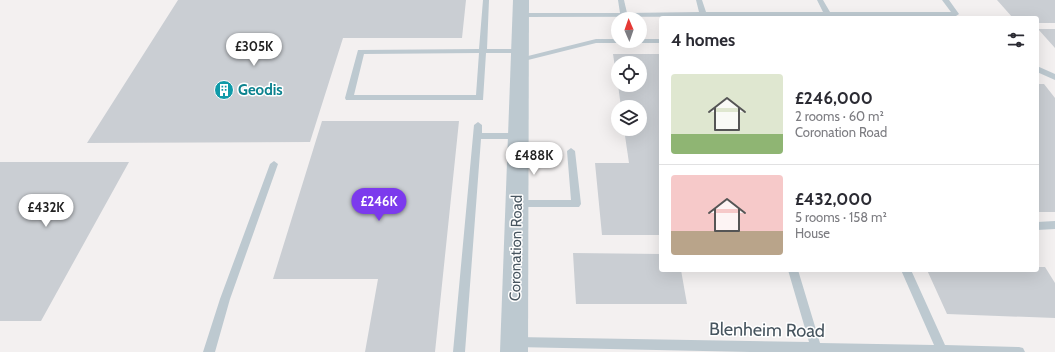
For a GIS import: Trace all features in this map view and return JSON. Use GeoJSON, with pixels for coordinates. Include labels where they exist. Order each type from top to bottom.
{"type":"FeatureCollection","features":[{"type":"Feature","properties":{"kind":"street","name":"Coronation Road"},"geometry":{"type":"LineString","coordinates":[[514,347],[521,8]]}},
{"type":"Feature","properties":{"kind":"lane"},"geometry":{"type":"LineString","coordinates":[[486,0],[483,51],[480,98],[349,98],[361,52],[483,51],[520,56],[596,41],[611,41]]}},
{"type":"Feature","properties":{"kind":"lane"},"geometry":{"type":"LineString","coordinates":[[621,0],[623,12]]}},
{"type":"Feature","properties":{"kind":"lane"},"geometry":{"type":"LineString","coordinates":[[699,0],[703,15]]}},
{"type":"Feature","properties":{"kind":"lane"},"geometry":{"type":"LineString","coordinates":[[820,0],[828,14]]}},
{"type":"Feature","properties":{"kind":"lane"},"geometry":{"type":"LineString","coordinates":[[647,15],[956,14],[945,0]]}},
{"type":"Feature","properties":{"kind":"lane"},"geometry":{"type":"LineString","coordinates":[[521,8],[611,14]]}},
{"type":"Feature","properties":{"kind":"lane"},"geometry":{"type":"LineString","coordinates":[[647,41],[659,40]]}},
{"type":"Feature","properties":{"kind":"lane"},"geometry":{"type":"LineString","coordinates":[[1039,70],[1055,77]]}},
{"type":"Feature","properties":{"kind":"lane"},"geometry":{"type":"LineString","coordinates":[[459,352],[478,125]]}},
{"type":"Feature","properties":{"kind":"lane"},"geometry":{"type":"LineString","coordinates":[[478,136],[518,136]]}},
{"type":"Feature","properties":{"kind":"lane"},"geometry":{"type":"LineString","coordinates":[[517,204],[576,204],[571,151]]}},
{"type":"Feature","properties":{"kind":"lane"},"geometry":{"type":"LineString","coordinates":[[209,352],[225,299],[274,164]]}},
{"type":"Feature","properties":{"kind":"lane"},"geometry":{"type":"LineString","coordinates":[[1039,226],[1055,226]]}},
{"type":"Feature","properties":{"kind":"lane"},"geometry":{"type":"LineString","coordinates":[[794,272],[816,348]]}},
{"type":"Feature","properties":{"kind":"lane"},"geometry":{"type":"LineString","coordinates":[[907,272],[942,350]]}},
{"type":"Feature","properties":{"kind":"lane","name":"Blenheim Road"},"geometry":{"type":"LineString","coordinates":[[514,347],[704,349],[816,348],[1019,352]]}},
{"type":"Feature","properties":{"kind":"building","name":"Geodis"},"geometry":{"type":"Polygon","coordinates":[[[178,0],[466,0],[462,38],[343,38],[310,142],[87,143],[178,0]]]}},
{"type":"Feature","properties":{"kind":"building"},"geometry":{"type":"Polygon","coordinates":[[[997,0],[1055,0],[1055,23],[1039,23],[1039,16],[1011,16],[997,0]]]}},
{"type":"Feature","properties":{"kind":"building"},"geometry":{"type":"Polygon","coordinates":[[[1039,29],[1055,29],[1055,48],[1039,30],[1039,29]]]}},
{"type":"Feature","properties":{"kind":"building"},"geometry":{"type":"Polygon","coordinates":[[[613,54],[659,54],[659,235],[602,235],[595,163],[629,163],[625,136],[647,136],[647,100],[620,100],[619,92],[647,92],[647,56],[613,56],[613,54]]]}},
{"type":"Feature","properties":{"kind":"building"},"geometry":{"type":"Polygon","coordinates":[[[1039,84],[1044,84],[1055,98],[1055,212],[1039,212],[1039,84]]]}},
{"type":"Feature","properties":{"kind":"building"},"geometry":{"type":"Polygon","coordinates":[[[322,121],[459,121],[435,352],[365,352],[378,279],[273,279],[322,121]]]}},
{"type":"Feature","properties":{"kind":"building"},"geometry":{"type":"Polygon","coordinates":[[[0,162],[129,162],[41,321],[0,321],[0,162]]]}},
{"type":"Feature","properties":{"kind":"building"},"geometry":{"type":"Polygon","coordinates":[[[573,253],[659,254],[659,272],[681,272],[687,304],[576,304],[573,253]]]}},
{"type":"Feature","properties":{"kind":"building"},"geometry":{"type":"Polygon","coordinates":[[[1039,267],[1045,267],[1055,283],[1055,318],[947,314],[928,272],[1039,272],[1039,267]]]}},
{"type":"Feature","properties":{"kind":"place","name":"Geodis"},"geometry":{"type":"Point","coordinates":[224,90]}}]}
